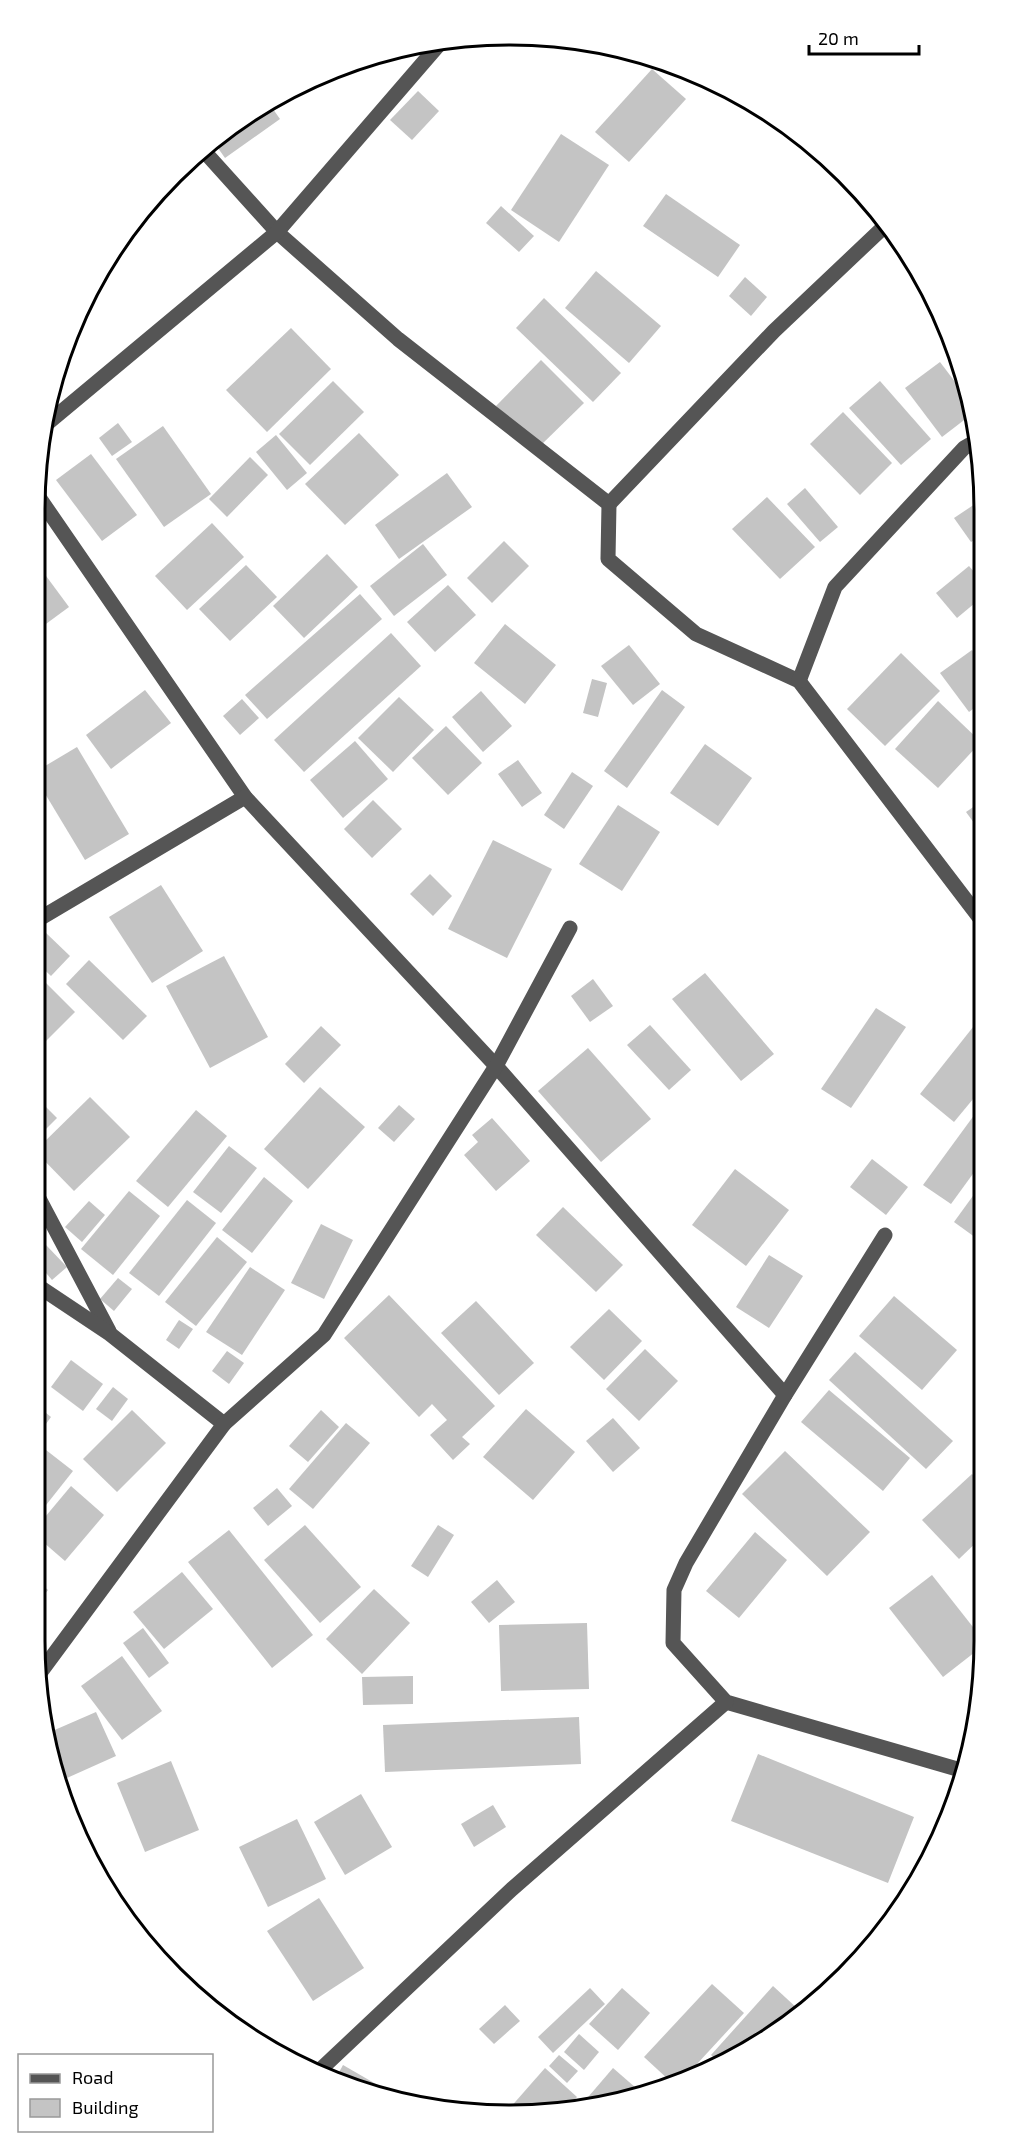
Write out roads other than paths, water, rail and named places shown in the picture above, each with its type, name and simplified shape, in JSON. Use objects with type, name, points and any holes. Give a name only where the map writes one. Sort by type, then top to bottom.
[{"type":"street","points":[[54,418],[277,232],[433,52]]},
{"type":"street","points":[[208,156],[277,232],[398,339],[609,504]]},
{"type":"street","points":[[880,230],[774,331],[609,504],[608,560],[696,634],[799,681],[974,911]]},
{"type":"street","points":[[799,681],[835,587],[969,445]]},
{"type":"street","points":[[45,506],[245,797],[496,1066],[785,1395]]},
{"type":"street","points":[[45,915],[245,797]]},
{"type":"street","points":[[46,1665],[224,1424],[324,1335],[496,1066],[570,928]]},
{"type":"street","points":[[45,1212],[110,1334]]},
{"type":"street","points":[[885,1235],[785,1395],[686,1563],[674,1590],[673,1643],[726,1702],[955,1769]]},
{"type":"street","points":[[45,1291],[110,1334],[224,1424]]},
{"type":"street","points":[[324,2066],[512,1889],[726,1702]]}]
